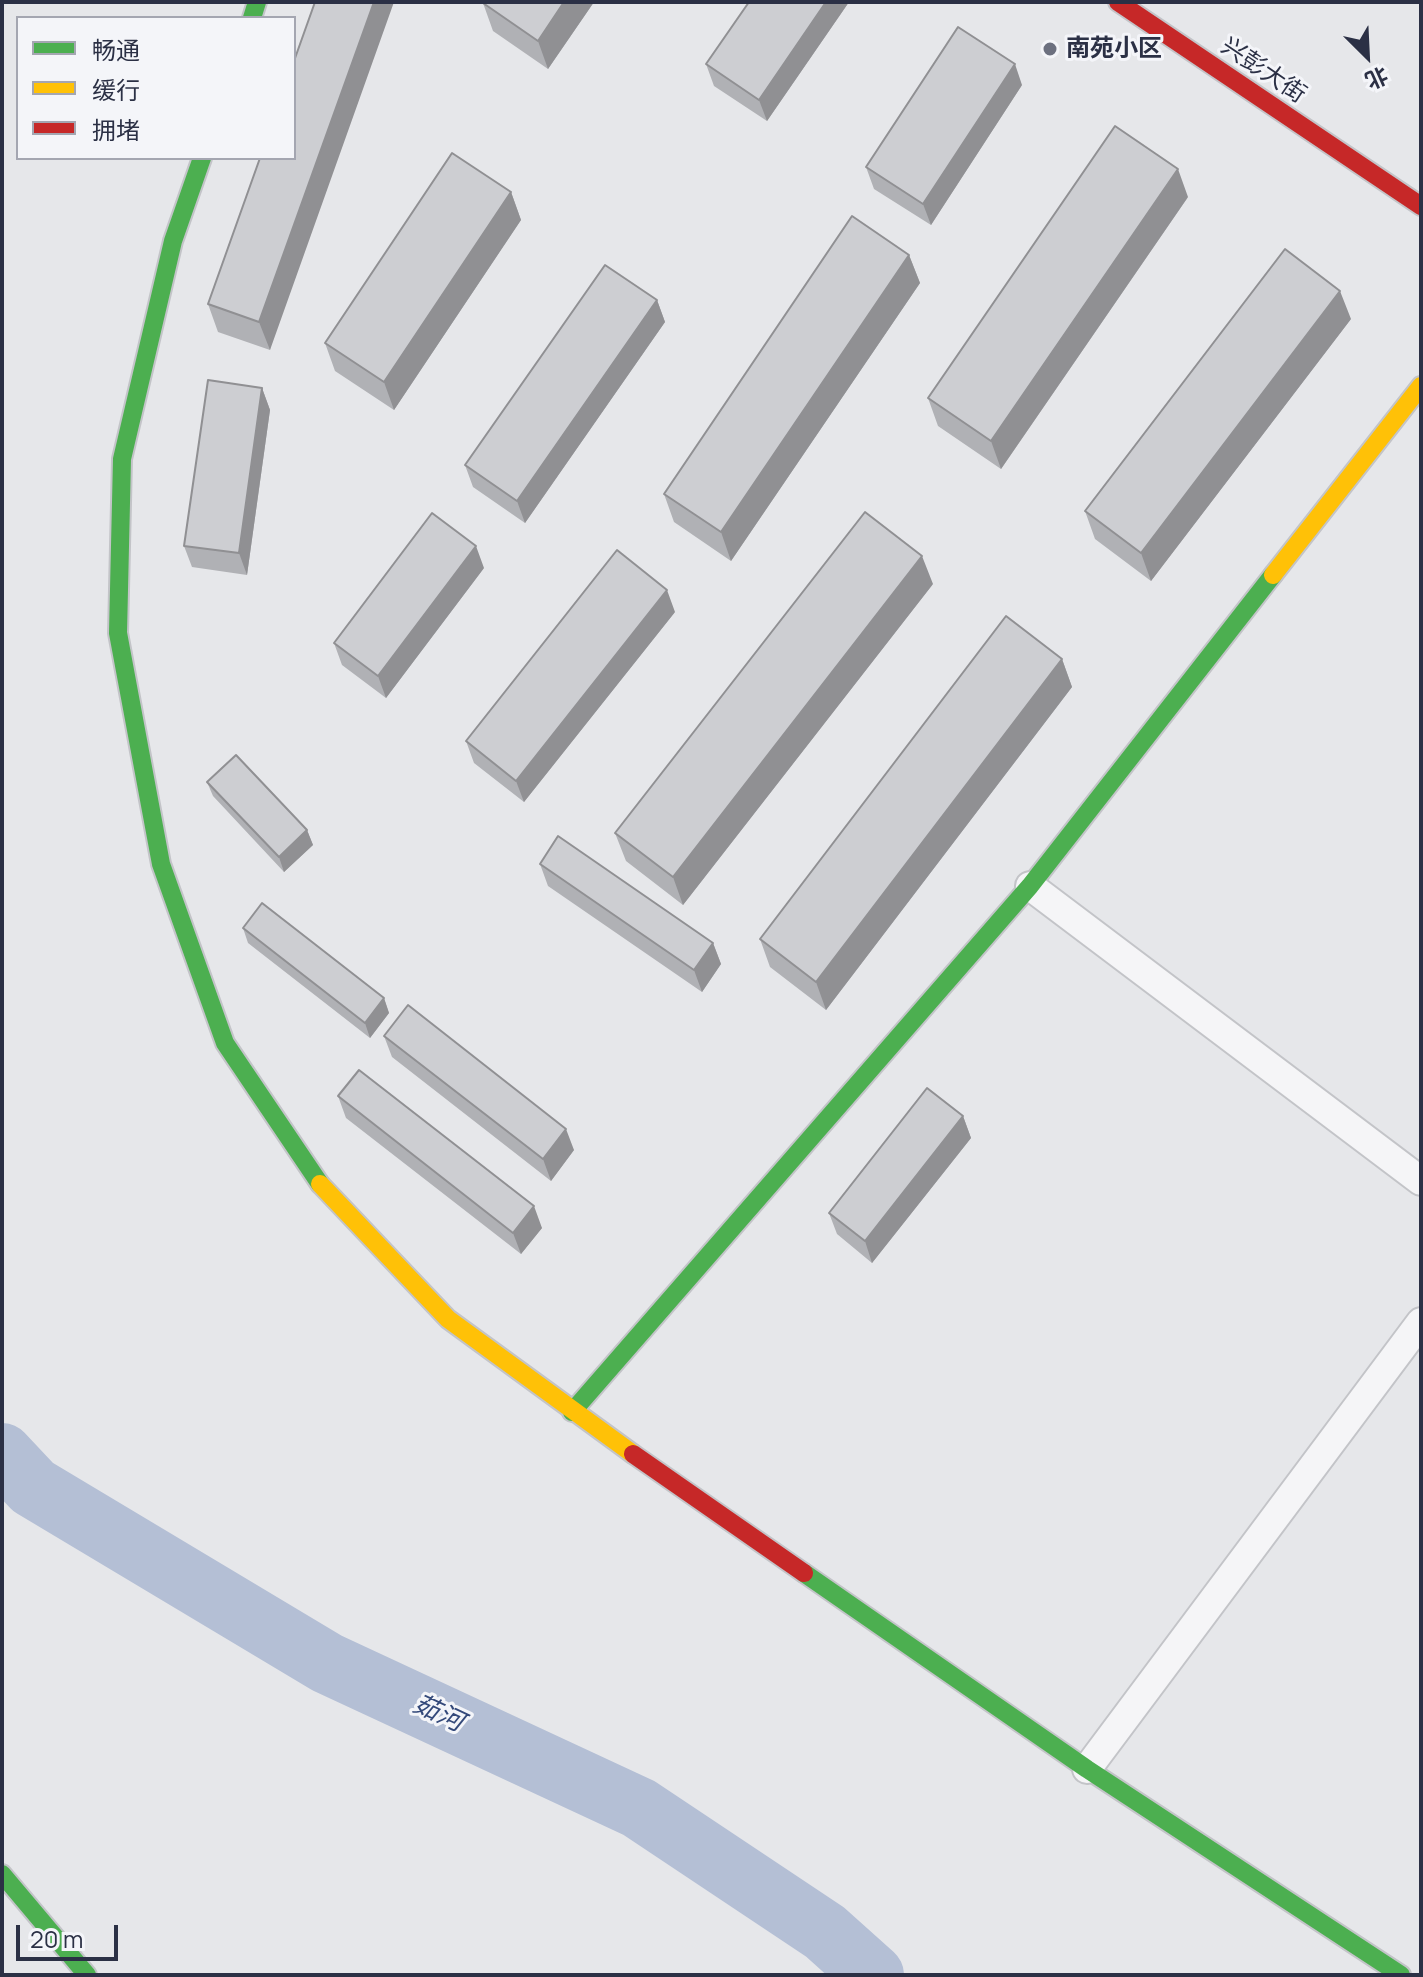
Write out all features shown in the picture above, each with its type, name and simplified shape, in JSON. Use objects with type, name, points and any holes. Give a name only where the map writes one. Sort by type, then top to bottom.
[{"type":"main road","name":"兴彭大街","points":[[1118,2],[1421,206]]},
{"type":"main road","points":[[201,160],[173,241],[122,459],[118,633],[161,864],[225,1043],[320,1183],[448,1319],[572,1412],[1087,1769],[1401,1975]]},
{"type":"main road","points":[[572,1412],[1030,886],[1421,386]]},
{"type":"main road","points":[[2,1874],[87,1975]]},
{"type":"street","points":[[1030,886],[1421,1181]]},
{"type":"street","points":[[1087,1769],[1421,1322]]},
{"type":"building","points":[[315,2],[374,2],[259,322],[208,304],[259,160],[296,160],[296,55]]},
{"type":"building","points":[[484,2],[564,2],[538,41]]},
{"type":"building","points":[[749,2],[826,2],[759,100],[706,64]]},
{"type":"building","points":[[958,27],[1015,64],[923,204],[866,167]]},
{"type":"building","points":[[1115,126],[1178,169],[991,441],[928,398]]},
{"type":"building","points":[[452,153],[511,192],[384,382],[325,343]]},
{"type":"building","points":[[852,216],[909,255],[721,532],[664,494]]},
{"type":"building","points":[[1285,249],[1340,291],[1141,553],[1085,511]]},
{"type":"building","points":[[605,265],[657,300],[517,501],[465,465]]},
{"type":"building","points":[[208,380],[262,388],[239,553],[184,546]]},
{"type":"building","points":[[865,512],[922,556],[673,877],[615,833]]},
{"type":"building","points":[[432,513],[476,546],[378,676],[334,643]]},
{"type":"building","points":[[617,550],[667,590],[516,781],[466,741]]},
{"type":"building","points":[[1006,616],[1062,659],[816,982],[760,939]]},
{"type":"building","points":[[236,755],[307,830],[279,857],[207,782]]},
{"type":"building","points":[[558,836],[713,943],[694,970],[540,864]]},
{"type":"building","points":[[262,903],[384,998],[365,1023],[243,928]]},
{"type":"building","points":[[408,1005],[566,1129],[543,1159],[384,1036]]},
{"type":"building","points":[[359,1070],[534,1206],[513,1233],[338,1096]]},
{"type":"building","points":[[927,1088],[963,1116],[865,1241],[829,1213]]},
{"type":"waterway","name":"茹河","points":[[2,1454],[33,1487],[327,1663],[639,1808],[825,1932],[873,1975]]},
{"type":"traffic: fast","points":[[253,16],[257,2]]},
{"type":"traffic: fast","points":[[201,160],[173,241],[122,459],[118,633],[161,864],[225,1043],[320,1184]]},
{"type":"traffic: fast","points":[[572,1412],[1030,886],[1273,575]]},
{"type":"traffic: fast","points":[[804,1573],[1087,1769],[1401,1975]]},
{"type":"traffic: fast","points":[[2,1874],[87,1975]]},
{"type":"traffic: slow","points":[[1273,575],[1421,386]]},
{"type":"traffic: slow","points":[[320,1184],[448,1319],[633,1454]]},
{"type":"traffic: jam","points":[[1118,2],[1421,206]]},
{"type":"traffic: jam","points":[[633,1454],[804,1573]]},
{"type":"place","name":"南苑小区","points":[[1050,49]]}]
